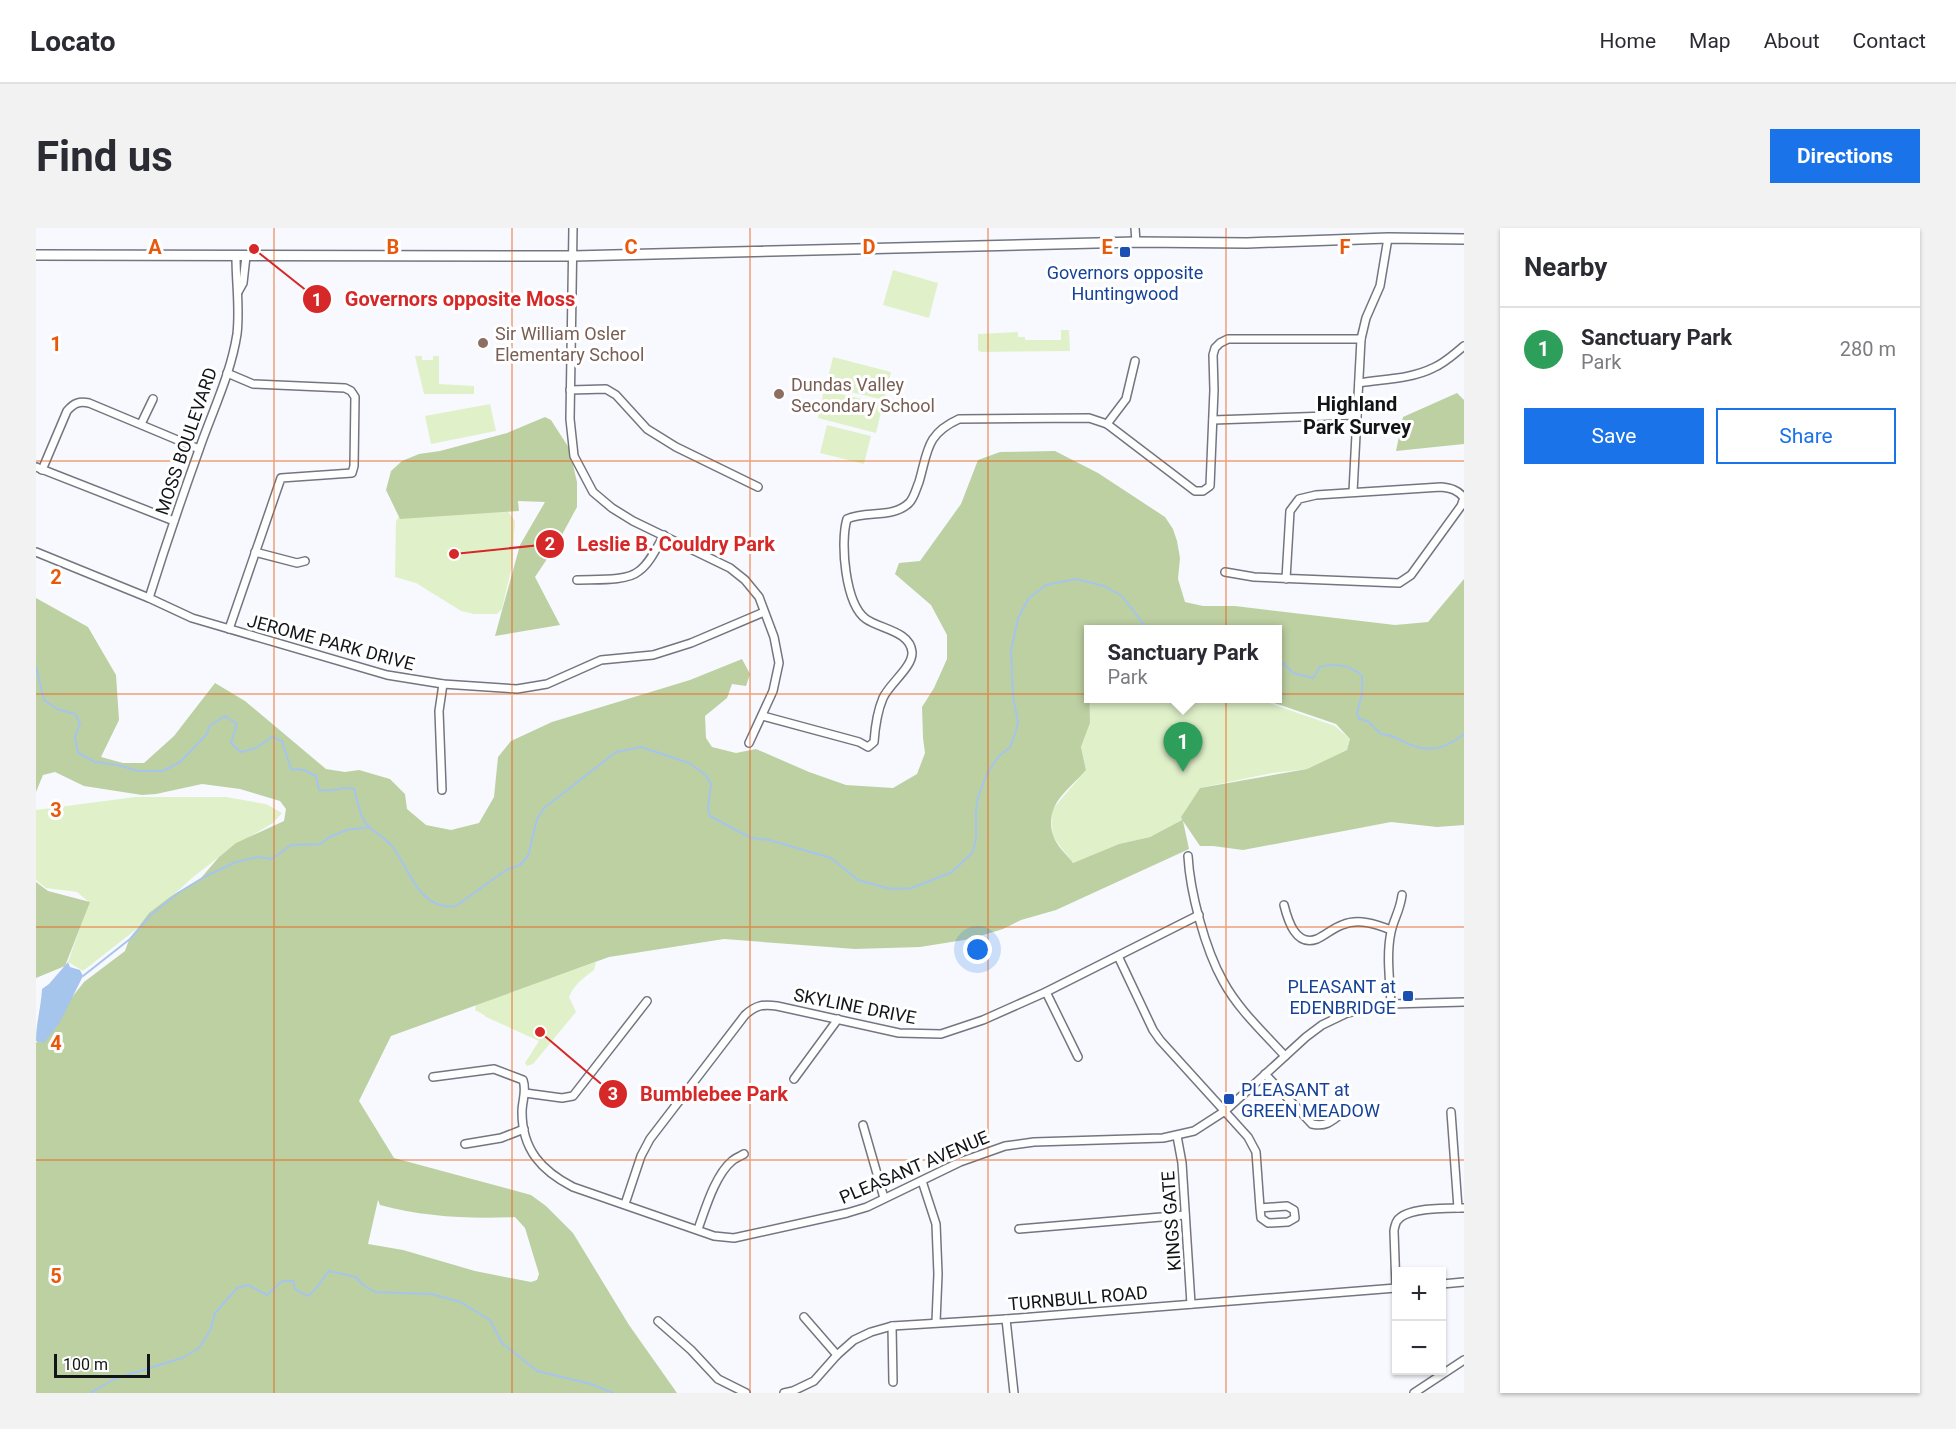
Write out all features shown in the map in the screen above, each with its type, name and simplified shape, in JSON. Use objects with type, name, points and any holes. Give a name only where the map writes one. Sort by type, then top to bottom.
[{"type":"main road","points":[[36,255],[573,256],[1136,242],[1247,243],[1388,238],[1464,239]]},
{"type":"street","points":[[573,228],[570,390],[574,456],[593,492],[626,516],[730,568],[746,580],[759,597],[774,637],[779,663],[773,691],[749,743]]},
{"type":"street","points":[[1135,228],[1136,242]]},
{"type":"street","points":[[1353,492],[1361,339],[1366,318],[1380,286],[1388,238]]},
{"type":"street","name":"MOSS BOULEVARD","points":[[149,598],[227,373],[237,334],[238,292],[243,283],[241,257]]},
{"type":"street","points":[[763,716],[859,742],[868,747],[874,742],[883,698],[910,662],[912,654],[909,642],[898,634],[867,620],[855,606],[848,578],[844,530],[847,519],[855,516],[896,512],[910,502],[937,431],[959,419],[1089,418],[1107,424],[1195,491],[1203,491],[1210,486],[1213,355],[1220,343],[1228,339],[1361,339]]},
{"type":"street","points":[[1359,383],[1405,376],[1431,369],[1448,360],[1464,346]]},
{"type":"street","points":[[1107,424],[1126,399],[1134,361]]},
{"type":"street","points":[[227,373],[253,384],[345,388],[355,397],[352,473],[281,478],[229,629]]},
{"type":"street","points":[[570,390],[606,389],[616,395],[646,429],[676,447],[758,487]]},
{"type":"street","points":[[141,424],[153,399]]},
{"type":"street","points":[[174,521],[39,468],[67,411],[73,404],[81,402],[89,403],[199,449]]},
{"type":"street","points":[[1213,420],[1357,415]]},
{"type":"street","points":[[1225,572],[1254,578],[1399,583],[1411,575],[1461,506],[1464,498],[1459,492],[1441,486],[1316,495],[1299,499],[1290,511],[1286,579]]},
{"type":"street","points":[[577,580],[628,577],[647,563],[664,535]]},
{"type":"street","name":"JEROME PARK DRIVE","points":[[36,552],[192,618],[387,675],[443,684],[517,688],[547,684],[601,660],[653,655],[691,643],[764,612]]},
{"type":"street","points":[[255,552],[297,563],[305,561]]},
{"type":"street","points":[[442,790],[439,711],[443,684]]},
{"type":"street","points":[[1188,856],[1199,915],[1212,958],[1223,981],[1243,1010],[1285,1056]]},
{"type":"street","points":[[1391,1004],[1389,951],[1391,930],[1401,909],[1402,895]]},
{"type":"street","points":[[1284,905],[1288,921],[1299,938],[1306,940],[1315,940],[1342,924],[1363,921],[1391,930]]},
{"type":"street","name":"SKYLINE DRIVE","points":[[625,1204],[641,1156],[650,1139],[753,1007],[763,1004],[898,1033],[941,1034],[983,1020],[1046,992],[1199,915]]},
{"type":"street","points":[[1118,956],[1160,1040],[1248,1137],[1256,1152],[1260,1208],[1261,1218],[1268,1223],[1288,1222],[1295,1218],[1294,1210],[1287,1206],[1260,1208]]},
{"type":"street","points":[[1046,992],[1078,1057]]},
{"type":"street","points":[[433,1077],[494,1069],[523,1080],[525,1090],[562,1098],[573,1096],[647,1001]]},
{"type":"street","name":"PLEASANT AVENUE","points":[[525,1090],[522,1110],[524,1130],[535,1158],[555,1177],[573,1187],[714,1236],[734,1238],[822,1220],[867,1207],[960,1162],[1005,1146],[1034,1142],[1177,1137],[1194,1131],[1225,1111],[1322,1025],[1347,1013],[1391,1004],[1464,1002]]},
{"type":"street","points":[[794,1079],[838,1019]]},
{"type":"street","points":[[1265,1074],[1312,1124],[1321,1126],[1331,1122],[1342,1113]]},
{"type":"street","points":[[1395,1267],[1394,1231],[1396,1222],[1402,1216],[1413,1211],[1461,1208],[1450,1112]]},
{"type":"street","points":[[863,1125],[885,1198]]},
{"type":"street","points":[[465,1144],[501,1138],[524,1130]]},
{"type":"street","name":"KINGS GATE","points":[[1177,1137],[1182,1163],[1191,1304]]},
{"type":"street","points":[[698,1229],[721,1176],[731,1161],[744,1154]]},
{"type":"street","points":[[922,1181],[936,1224],[938,1244],[936,1322]]},
{"type":"street","points":[[1019,1228],[1185,1215]]},
{"type":"street","points":[[1446,1284],[1464,1282]]},
{"type":"street","name":"TURNBULL ROAD","points":[[784,1393],[814,1381],[854,1340],[892,1326],[1392,1288]]},
{"type":"street","points":[[804,1317],[837,1355]]},
{"type":"street","points":[[1006,1319],[1014,1393]]},
{"type":"street","points":[[658,1321],[718,1378],[746,1393]]},
{"type":"street","points":[[892,1326],[893,1382]]},
{"type":"street","points":[[1414,1393],[1464,1360]]},
{"type":"green space","points":[[893,270],[938,283],[929,318],[883,305]]},
{"type":"green space","points":[[1061,330],[1069,330],[1070,351],[981,352],[978,350],[978,334],[1018,332],[1018,337],[1025,337],[1025,340],[1061,340]]},
{"type":"green space","points":[[415,356],[422,356],[422,360],[433,360],[433,356],[439,356],[439,384],[474,386],[474,394],[424,394]]},
{"type":"green space","points":[[833,357],[891,372],[884,400],[826,386]]},
{"type":"green space","points":[[824,390],[883,404],[876,433],[818,418]]},
{"type":"green space","points":[[1457,393],[1464,400],[1464,444],[1396,451],[1403,417]]},
{"type":"green space","points":[[490,404],[496,431],[431,444],[425,416]]},
{"type":"green space","points":[[545,417],[551,420],[569,448],[577,482],[577,507],[557,544],[535,577],[560,625],[495,636],[520,545],[545,502],[518,501],[519,511],[400,519],[386,490],[391,471],[402,461],[419,454],[440,451],[507,433]]},
{"type":"green space","points":[[827,425],[871,436],[864,464],[820,453]]},
{"type":"green space","points":[[1055,451],[1098,473],[1165,517],[1177,541],[1180,558],[1178,579],[1185,602],[1203,606],[1235,606],[1395,625],[1428,622],[1464,579],[1464,825],[1437,827],[1391,822],[1243,850],[1200,846],[1183,821],[1189,849],[1056,910],[970,939],[920,947],[855,949],[724,939],[609,957],[391,1036],[359,1101],[394,1158],[531,1195],[546,1206],[573,1233],[629,1325],[677,1393],[36,1393],[36,1043],[84,982],[125,951],[129,940],[149,913],[201,878],[219,857],[236,843],[284,821],[286,809],[280,801],[240,789],[202,784],[142,795],[84,786],[55,772],[43,775],[36,792],[36,598],[88,627],[116,675],[119,720],[101,757],[123,763],[144,763],[174,736],[215,683],[245,701],[326,769],[345,772],[359,770],[390,779],[405,794],[407,809],[426,825],[451,830],[479,823],[494,797],[498,757],[511,741],[552,722],[690,680],[742,659],[750,674],[746,686],[732,684],[727,698],[705,716],[706,738],[712,747],[736,753],[756,749],[846,785],[893,788],[917,774],[925,753],[922,707],[934,688],[947,659],[947,635],[931,605],[895,574],[899,563],[920,561],[961,504],[978,460],[1000,452]],"holes":[[[1084,625],[1282,625],[1282,703],[1275,703],[1336,724],[1350,739],[1347,750],[1307,769],[1200,788],[1181,817],[1182,820],[1150,837],[1119,844],[1073,863],[1053,835],[1051,824],[1055,806],[1086,770],[1081,747],[1090,723],[1090,703],[1084,703]],[[378,1200],[380,1205],[430,1215],[515,1217],[525,1228],[539,1274],[537,1280],[531,1282],[475,1271],[403,1250],[368,1244]]]},
{"type":"green space","points":[[499,499],[515,521],[512,566],[502,609],[497,614],[474,614],[461,611],[416,583],[395,577],[396,521],[405,508]]},
{"type":"green space","points":[[1089,703],[1269,703],[1335,726],[1350,739],[1347,750],[1307,769],[1272,773],[1200,788],[1181,817],[1182,820],[1150,837],[1119,844],[1073,863],[1053,837],[1051,811],[1086,770],[1081,747],[1090,723]]},
{"type":"green space","points":[[135,797],[226,797],[266,804],[282,813],[273,823],[229,849],[192,878],[138,928],[83,971],[68,962],[89,902],[77,892],[46,888],[36,880],[36,810]]},
{"type":"green space","points":[[36,882],[48,891],[90,902],[65,966],[36,978]]},
{"type":"green space","points":[[596,962],[594,970],[579,982],[569,997],[576,1012],[533,1064],[527,1066],[525,1063],[539,1041],[475,1010],[476,1004]]},
{"type":"water","points":[[68,962],[70,967],[80,970],[83,976],[60,1022],[44,1043],[36,1041],[42,989]]},
{"type":"waterway","points":[[36,667],[44,700],[57,709],[75,714],[80,723],[75,737],[78,753],[95,762],[138,771],[163,771],[180,762],[207,734],[209,726],[225,716],[237,724],[231,743],[241,752],[256,748],[272,737],[282,741],[291,769],[304,770],[316,776],[319,790],[354,789],[364,821],[392,846],[424,896],[443,906],[456,906],[506,870],[520,865],[528,856],[537,819],[544,808],[616,752],[641,747],[689,763],[706,775],[711,784],[708,808],[710,816],[751,838],[769,840],[831,858],[858,880],[891,889],[912,888],[952,872],[972,853],[976,840],[978,797],[987,774],[998,757],[1010,747],[1015,734],[1018,722],[1013,697],[1011,651],[1018,618],[1029,598],[1046,585],[1076,579],[1104,586],[1122,596],[1144,625]]},
{"type":"waterway","points":[[1282,663],[1293,673],[1313,678],[1320,667],[1325,666],[1337,665],[1358,672],[1362,676],[1362,694],[1357,713],[1359,719],[1368,721],[1381,734],[1426,748],[1446,745],[1464,734]]},
{"type":"waterway","points":[[83,976],[130,939],[151,915],[178,893],[206,876],[236,862],[258,857],[272,859],[291,845],[321,844],[328,838],[346,830],[370,827]]},
{"type":"waterway","points":[[90,1393],[114,1379],[182,1358],[199,1348],[210,1331],[215,1313],[237,1288],[248,1285],[267,1295],[282,1281],[293,1281],[295,1289],[307,1296],[317,1288],[329,1271],[356,1277],[363,1285],[375,1292],[432,1294],[460,1302],[490,1320],[502,1343],[537,1371],[591,1384],[613,1393]]},
{"type":"place","name":"Governors opposite Moss","points":[[254,249]]},
{"type":"place","name":"Governors opposite Huntingwood","points":[[1125,252]]},
{"type":"place","name":"Sir William Osler Elementary School","points":[[483,343]]},
{"type":"place","name":"Dundas Valley Secondary School","points":[[779,394]]},
{"type":"place","name":"Leslie B. Couldry Park","points":[[454,554]]},
{"type":"place","name":"Sanctuary Park","points":[[1183,772]]},
{"type":"place","name":"PLEASANT at EDENBRIDGE","points":[[1408,996]]},
{"type":"place","name":"Bumblebee Park","points":[[540,1032]]},
{"type":"place","name":"PLEASANT at GREEN MEADOW","points":[[1229,1099]]},
{"type":"district","name":"Highland Park Survey","points":[[1357,416]]}]
